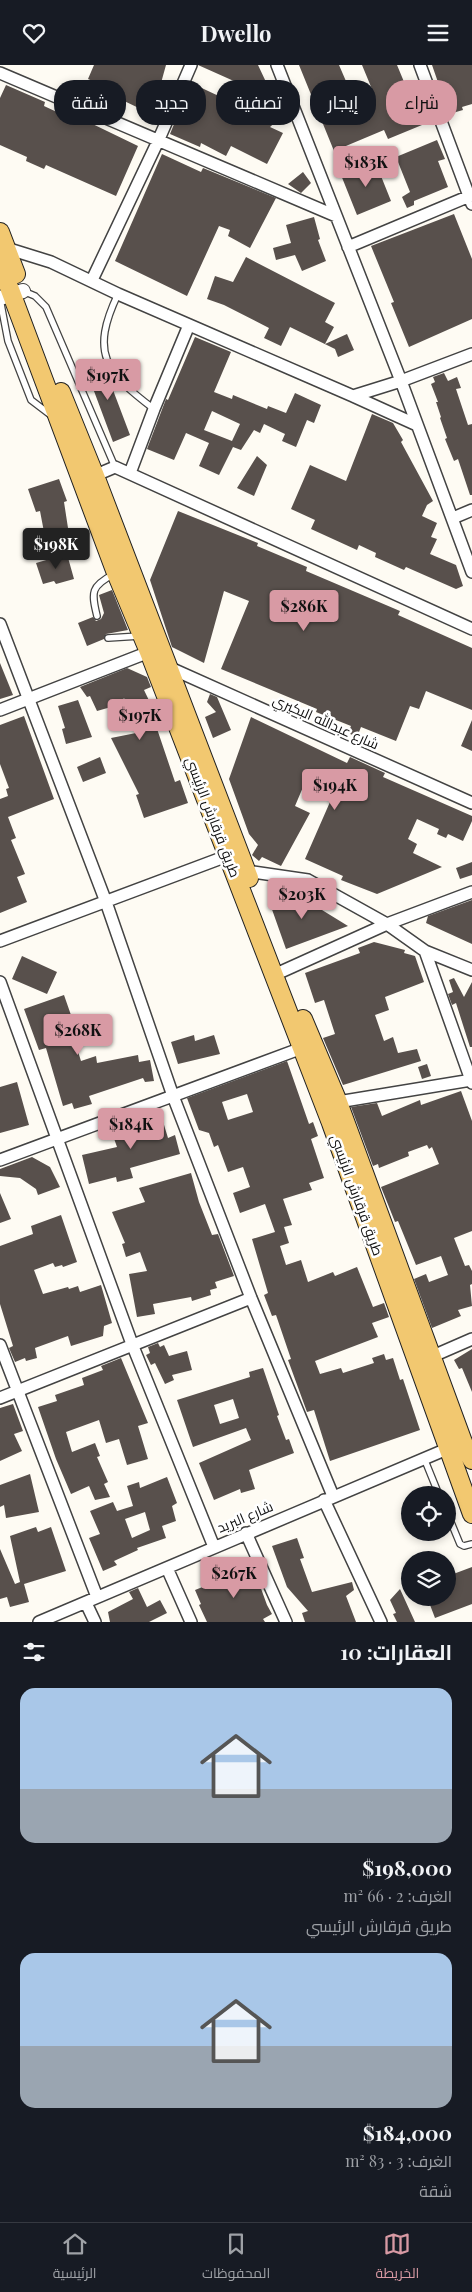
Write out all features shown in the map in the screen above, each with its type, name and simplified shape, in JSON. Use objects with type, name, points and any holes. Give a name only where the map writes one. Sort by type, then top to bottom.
[{"type":"main road","name":"طريق قرقارش الرئيسي","points":[[2,248],[9,295],[59,421],[88,478],[168,667],[246,871],[302,1048],[369,1225],[447,1449],[472,1514]]},
{"type":"main road","name":"طريق قرقارش الرئيسي","points":[[9,295],[66,406],[116,573],[146,644],[227,855],[338,1101],[463,1442],[472,1460]]},
{"type":"street","points":[[92,280],[159,139],[191,65]]},
{"type":"street","points":[[277,65],[401,381],[472,572]]},
{"type":"street","points":[[348,247],[471,198],[420,65]]},
{"type":"street","points":[[0,73],[159,139],[336,216]]},
{"type":"street","points":[[2,248],[51,262],[118,294],[417,425]]},
{"type":"street","points":[[130,473],[189,325]]},
{"type":"street","points":[[353,396],[401,381],[472,354]]},
{"type":"street","points":[[88,478],[115,467],[472,629]]},
{"type":"street","points":[[453,518],[472,510]]},
{"type":"street","points":[[0,624],[106,902],[173,1096],[329,1498],[381,1622]]},
{"type":"street","points":[[0,710],[146,644]]},
{"type":"street","name":"شارع عبدالله البكيري","points":[[168,667],[472,803]]},
{"type":"street","points":[[0,941],[227,855]]},
{"type":"street","points":[[246,871],[308,880],[387,924],[425,951],[472,970]]},
{"type":"street","points":[[279,973],[387,924],[472,892]]},
{"type":"street","points":[[338,1101],[472,1081],[425,951]]},
{"type":"street","points":[[0,982],[132,1344],[214,1547]]},
{"type":"street","points":[[0,1160],[302,1048]]},
{"type":"street","points":[[0,1398],[251,1298]]},
{"type":"street","points":[[433,1356],[472,1339]]},
{"type":"street","points":[[0,1345],[97,1597]]},
{"type":"street","name":"شارع البريد","points":[[39,1622],[463,1442]]},
{"type":"street","points":[[246,1533],[286,1622]]},
{"type":"street","points":[[167,1567],[191,1622]]},
{"type":"street","points":[[86,1603],[95,1622]]},
{"type":"lane","points":[[118,294],[108,315],[105,330],[104,344],[107,360],[114,374],[125,387],[154,409]]},
{"type":"lane","points":[[9,295],[35,296],[46,307],[115,467]]},
{"type":"lane","points":[[97,616],[93,598],[94,591],[98,582],[116,573]]},
{"type":"lane","points":[[108,638],[146,644]]},
{"type":"lane","points":[[424,1458],[435,1486]]},
{"type":"lane","points":[[456,1534],[460,1544],[464,1546],[472,1544]]},
{"type":"building","points":[[94,65],[166,65],[162,80],[136,80],[136,107],[126,102],[126,80],[88,79]]},
{"type":"building","points":[[198,65],[258,65],[265,80],[232,80]]},
{"type":"building","points":[[299,65],[339,65],[345,80],[310,80],[310,92]]},
{"type":"building","points":[[362,65],[397,65],[403,80],[386,80],[386,125],[422,125],[388,139],[384,130],[334,151],[323,125],[376,125],[376,80],[368,80]]},
{"type":"building","points":[[432,65],[472,65],[472,104],[462,107],[463,110],[457,112],[457,80],[437,80]]},
{"type":"building","points":[[6,85],[45,102],[44,106],[54,111],[54,125],[95,125],[138,146],[116,196],[46,165],[44,169],[26,161],[27,157],[0,145],[0,98]]},
{"type":"building","points":[[206,90],[216,95],[216,125],[272,125],[270,127],[283,133],[267,164],[231,146],[226,156],[201,143],[200,147],[170,134],[174,125],[206,125]]},
{"type":"building","points":[[437,140],[445,159],[438,161],[448,187],[414,201],[414,205],[407,208],[402,197],[410,192],[396,157]]},
{"type":"building","points":[[162,154],[201,172],[203,168],[276,198],[250,248],[228,236],[230,230],[219,226],[187,296],[115,261]]},
{"type":"building","points":[[375,161],[391,201],[357,215],[341,175]]},
{"type":"building","points":[[303,172],[311,183],[301,193],[288,184]]},
{"type":"building","points":[[454,214],[472,259],[472,319],[409,347],[391,303],[394,302],[371,246]]},
{"type":"building","points":[[314,217],[320,239],[318,240],[326,261],[302,271],[295,255],[276,260],[273,248],[291,243],[286,225]]},
{"type":"building","points":[[246,257],[335,303],[325,322],[334,327],[325,344],[347,334],[354,350],[338,357],[335,349],[290,327],[281,346],[264,338],[269,328],[224,305],[207,299],[215,276],[233,282]]},
{"type":"building","points":[[195,337],[231,352],[214,392],[232,399],[233,395],[267,409],[268,406],[286,413],[295,393],[321,405],[314,423],[307,420],[296,447],[282,441],[285,434],[264,424],[260,433],[254,430],[241,450],[233,447],[219,475],[199,466],[209,443],[186,433],[174,460],[147,449],[166,399],[168,400]],"holes":[[[212,411],[240,424],[232,441],[204,430]]]},
{"type":"building","points":[[102,361],[130,435],[113,442],[85,367]]},
{"type":"building","points":[[444,373],[448,381],[457,377],[461,388],[456,389],[468,425],[472,424],[472,495],[470,495],[458,459],[454,461],[445,439],[447,438],[436,402],[438,402],[431,384],[435,382],[433,377]]},
{"type":"building","points":[[372,414],[393,423],[403,440],[401,442],[433,501],[427,505],[422,516],[437,523],[431,537],[437,539],[430,554],[456,565],[463,586],[456,589],[406,567],[404,570],[375,557],[376,553],[359,545],[357,550],[311,529],[315,520],[291,509],[310,465],[346,481]]},
{"type":"building","points":[[257,456],[267,465],[254,496],[237,488]]},
{"type":"building","points":[[59,479],[67,501],[64,502],[68,528],[44,532],[40,511],[36,512],[28,489]]},
{"type":"building","points":[[178,511],[258,543],[257,546],[307,567],[306,571],[400,611],[398,615],[472,648],[472,710],[426,691],[419,709],[410,706],[396,741],[361,727],[357,737],[348,733],[351,726],[316,712],[317,709],[221,669],[249,601],[224,591],[204,663],[172,647],[150,580]]},
{"type":"building","points":[[67,554],[74,579],[56,584],[54,581],[43,584],[36,563]]},
{"type":"building","points":[[112,590],[128,630],[106,634],[104,639],[87,646],[78,623],[93,617],[96,621],[101,619],[104,613],[99,595]]},
{"type":"building","points":[[0,663],[13,695],[0,699]]},
{"type":"building","points":[[127,668],[147,677],[151,687],[144,690],[155,713],[152,714],[175,782],[180,780],[188,803],[144,818],[136,795],[139,794],[111,738],[141,732],[124,698],[114,715],[111,707],[97,711],[90,696],[87,697],[80,687]]},
{"type":"building","points":[[210,694],[217,697],[231,730],[213,738],[205,717],[216,712],[207,702]]},
{"type":"building","points":[[78,700],[92,737],[66,744],[62,729],[65,728],[58,706]]},
{"type":"building","points":[[24,716],[54,799],[8,817],[16,838],[11,840],[25,874],[17,877],[27,902],[0,913],[0,799],[8,796],[6,789],[9,788],[0,764],[0,725]]},
{"type":"building","points":[[251,717],[347,763],[350,757],[385,773],[383,777],[472,816],[472,821],[463,841],[448,834],[446,838],[437,834],[439,829],[417,819],[408,839],[417,844],[413,853],[442,867],[377,894],[341,880],[343,876],[305,859],[337,786],[309,773],[295,806],[310,813],[281,866],[262,857],[259,861],[252,855],[258,845],[249,834],[229,779]]},
{"type":"building","points":[[472,720],[472,751],[461,746]]},
{"type":"building","points":[[100,757],[106,773],[83,782],[77,767]]},
{"type":"building","points":[[472,862],[472,875],[460,879],[456,868]]},
{"type":"building","points":[[296,894],[348,926],[286,949],[269,901]]},
{"type":"building","points":[[472,900],[472,944],[426,923],[428,916]]},
{"type":"building","points":[[374,942],[405,950],[404,953],[415,956],[424,982],[385,997],[389,1010],[375,1015],[384,1041],[393,1037],[398,1053],[417,1049],[421,1061],[343,1085],[323,1038],[335,1034],[324,1000],[315,1003],[305,973],[360,953],[358,948]]},
{"type":"building","points":[[22,956],[57,972],[47,994],[12,979]]},
{"type":"building","points":[[454,978],[464,997],[472,982],[472,1047],[470,1047],[456,1003],[452,1005],[448,994],[453,992],[449,980]]},
{"type":"building","points":[[64,995],[72,1018],[76,1017],[82,1037],[74,1039],[81,1061],[96,1056],[97,1063],[138,1055],[139,1062],[150,1060],[154,1081],[145,1082],[143,1078],[89,1096],[92,1104],[74,1109],[72,1103],[63,1106],[46,1048],[39,1050],[24,1009]]},
{"type":"building","points":[[194,1035],[195,1041],[214,1035],[220,1054],[178,1064],[171,1042]]},
{"type":"building","points":[[287,1061],[309,1124],[313,1122],[318,1136],[311,1139],[324,1178],[309,1183],[312,1190],[283,1199],[292,1225],[284,1227],[289,1243],[280,1246],[286,1265],[301,1260],[308,1282],[333,1272],[335,1276],[357,1267],[373,1307],[384,1303],[389,1317],[372,1323],[378,1337],[315,1361],[320,1374],[341,1368],[343,1373],[374,1363],[372,1358],[384,1354],[386,1360],[393,1358],[400,1380],[403,1379],[420,1430],[330,1461],[314,1410],[307,1412],[288,1360],[291,1359],[276,1315],[272,1316],[264,1295],[268,1293],[252,1239],[275,1232],[265,1204],[240,1213],[233,1193],[250,1187],[243,1167],[228,1172],[218,1145],[214,1147],[209,1133],[199,1130],[187,1098]],"holes":[[[247,1094],[253,1112],[228,1120],[222,1102]]]},
{"type":"building","points":[[427,1064],[431,1076],[422,1079],[418,1067]]},
{"type":"building","points":[[17,1082],[29,1125],[0,1133],[0,1087]]},
{"type":"building","points":[[461,1091],[472,1121],[472,1231],[454,1238],[465,1266],[469,1265],[472,1271],[472,1284],[470,1285],[472,1306],[458,1310],[461,1316],[432,1328],[414,1279],[426,1274],[429,1282],[448,1275],[441,1256],[416,1265],[398,1221],[395,1222],[381,1187],[439,1164],[432,1147],[429,1149],[427,1145],[408,1152],[409,1156],[379,1168],[378,1164],[373,1166],[351,1107],[377,1103],[382,1116],[420,1100],[421,1105]]},
{"type":"building","points":[[161,1115],[168,1138],[175,1135],[180,1154],[130,1168],[133,1178],[117,1182],[116,1177],[89,1184],[82,1155],[117,1147],[110,1127],[121,1123],[122,1126]]},
{"type":"building","points":[[32,1157],[50,1167],[60,1187],[38,1195],[36,1189],[20,1178],[0,1176],[0,1169]]},
{"type":"building","points":[[191,1173],[199,1202],[212,1235],[218,1234],[234,1276],[215,1282],[217,1288],[210,1290],[211,1295],[192,1301],[191,1297],[153,1304],[155,1314],[137,1317],[129,1274],[147,1271],[140,1252],[126,1257],[122,1244],[125,1243],[112,1212],[145,1202],[139,1188]]},
{"type":"building","points":[[0,1193],[11,1219],[0,1223]]},
{"type":"building","points":[[61,1215],[77,1262],[63,1267],[62,1265],[55,1267],[53,1263],[34,1270],[43,1294],[78,1286],[80,1292],[101,1285],[112,1323],[104,1326],[103,1336],[71,1346],[68,1336],[35,1348],[37,1358],[26,1361],[25,1358],[15,1362],[9,1348],[13,1346],[0,1304],[0,1246],[33,1234],[31,1226]]},
{"type":"building","points":[[158,1343],[160,1347],[164,1345],[169,1356],[187,1351],[192,1370],[172,1375],[174,1380],[165,1384],[155,1363],[151,1365],[146,1355],[150,1353],[148,1347]]},
{"type":"building","points":[[472,1349],[472,1392],[462,1368],[459,1369],[454,1360]]},
{"type":"building","points":[[121,1358],[148,1423],[138,1426],[148,1459],[127,1465],[119,1439],[106,1443],[99,1420],[66,1432],[72,1452],[95,1443],[100,1456],[97,1457],[108,1482],[104,1484],[110,1497],[95,1500],[89,1486],[71,1494],[56,1459],[38,1407],[57,1401],[55,1395],[84,1385],[82,1378],[103,1370],[101,1366]]},
{"type":"building","points":[[263,1368],[279,1415],[277,1416],[286,1440],[289,1439],[294,1453],[249,1470],[255,1489],[241,1493],[240,1489],[214,1500],[199,1463],[251,1440],[246,1428],[193,1447],[177,1400],[250,1377],[249,1372]],"holes":[[[233,1399],[239,1418],[220,1424],[214,1405]]]},
{"type":"building","points":[[13,1404],[23,1431],[14,1434],[22,1451],[0,1461],[0,1408]]},
{"type":"building","points":[[30,1474],[39,1512],[6,1518],[4,1505],[0,1507],[0,1485]]},
{"type":"building","points":[[167,1477],[177,1503],[172,1506],[176,1521],[162,1526],[166,1538],[137,1548],[138,1550],[114,1561],[117,1565],[103,1571],[89,1538],[100,1534],[90,1511],[113,1502],[117,1511],[133,1506],[127,1486],[139,1482],[140,1488]],"holes":[[[145,1512],[150,1530],[132,1538],[125,1519]]]},
{"type":"building","points":[[36,1527],[38,1532],[51,1527],[66,1571],[24,1584],[29,1602],[10,1607],[7,1597],[0,1599],[0,1549],[15,1584],[20,1582],[10,1536]]},
{"type":"building","points":[[297,1538],[304,1558],[300,1559],[312,1592],[352,1582],[354,1590],[346,1596],[356,1622],[305,1622],[302,1613],[308,1611],[287,1587],[272,1546]]},
{"type":"building","points":[[472,1567],[472,1604],[435,1618],[430,1606],[456,1606],[456,1573]]},
{"type":"building","points":[[242,1569],[244,1576],[255,1572],[272,1614],[263,1619],[265,1622],[207,1622],[199,1605],[201,1604],[195,1590],[220,1580],[219,1577]]},
{"type":"building","points":[[138,1588],[147,1607],[160,1600],[167,1613],[149,1622],[110,1622],[108,1612],[133,1599],[129,1592]]},
{"type":"building","points":[[400,1589],[401,1606],[408,1606],[415,1622],[397,1622],[393,1614],[396,1613],[390,1600]]}]
